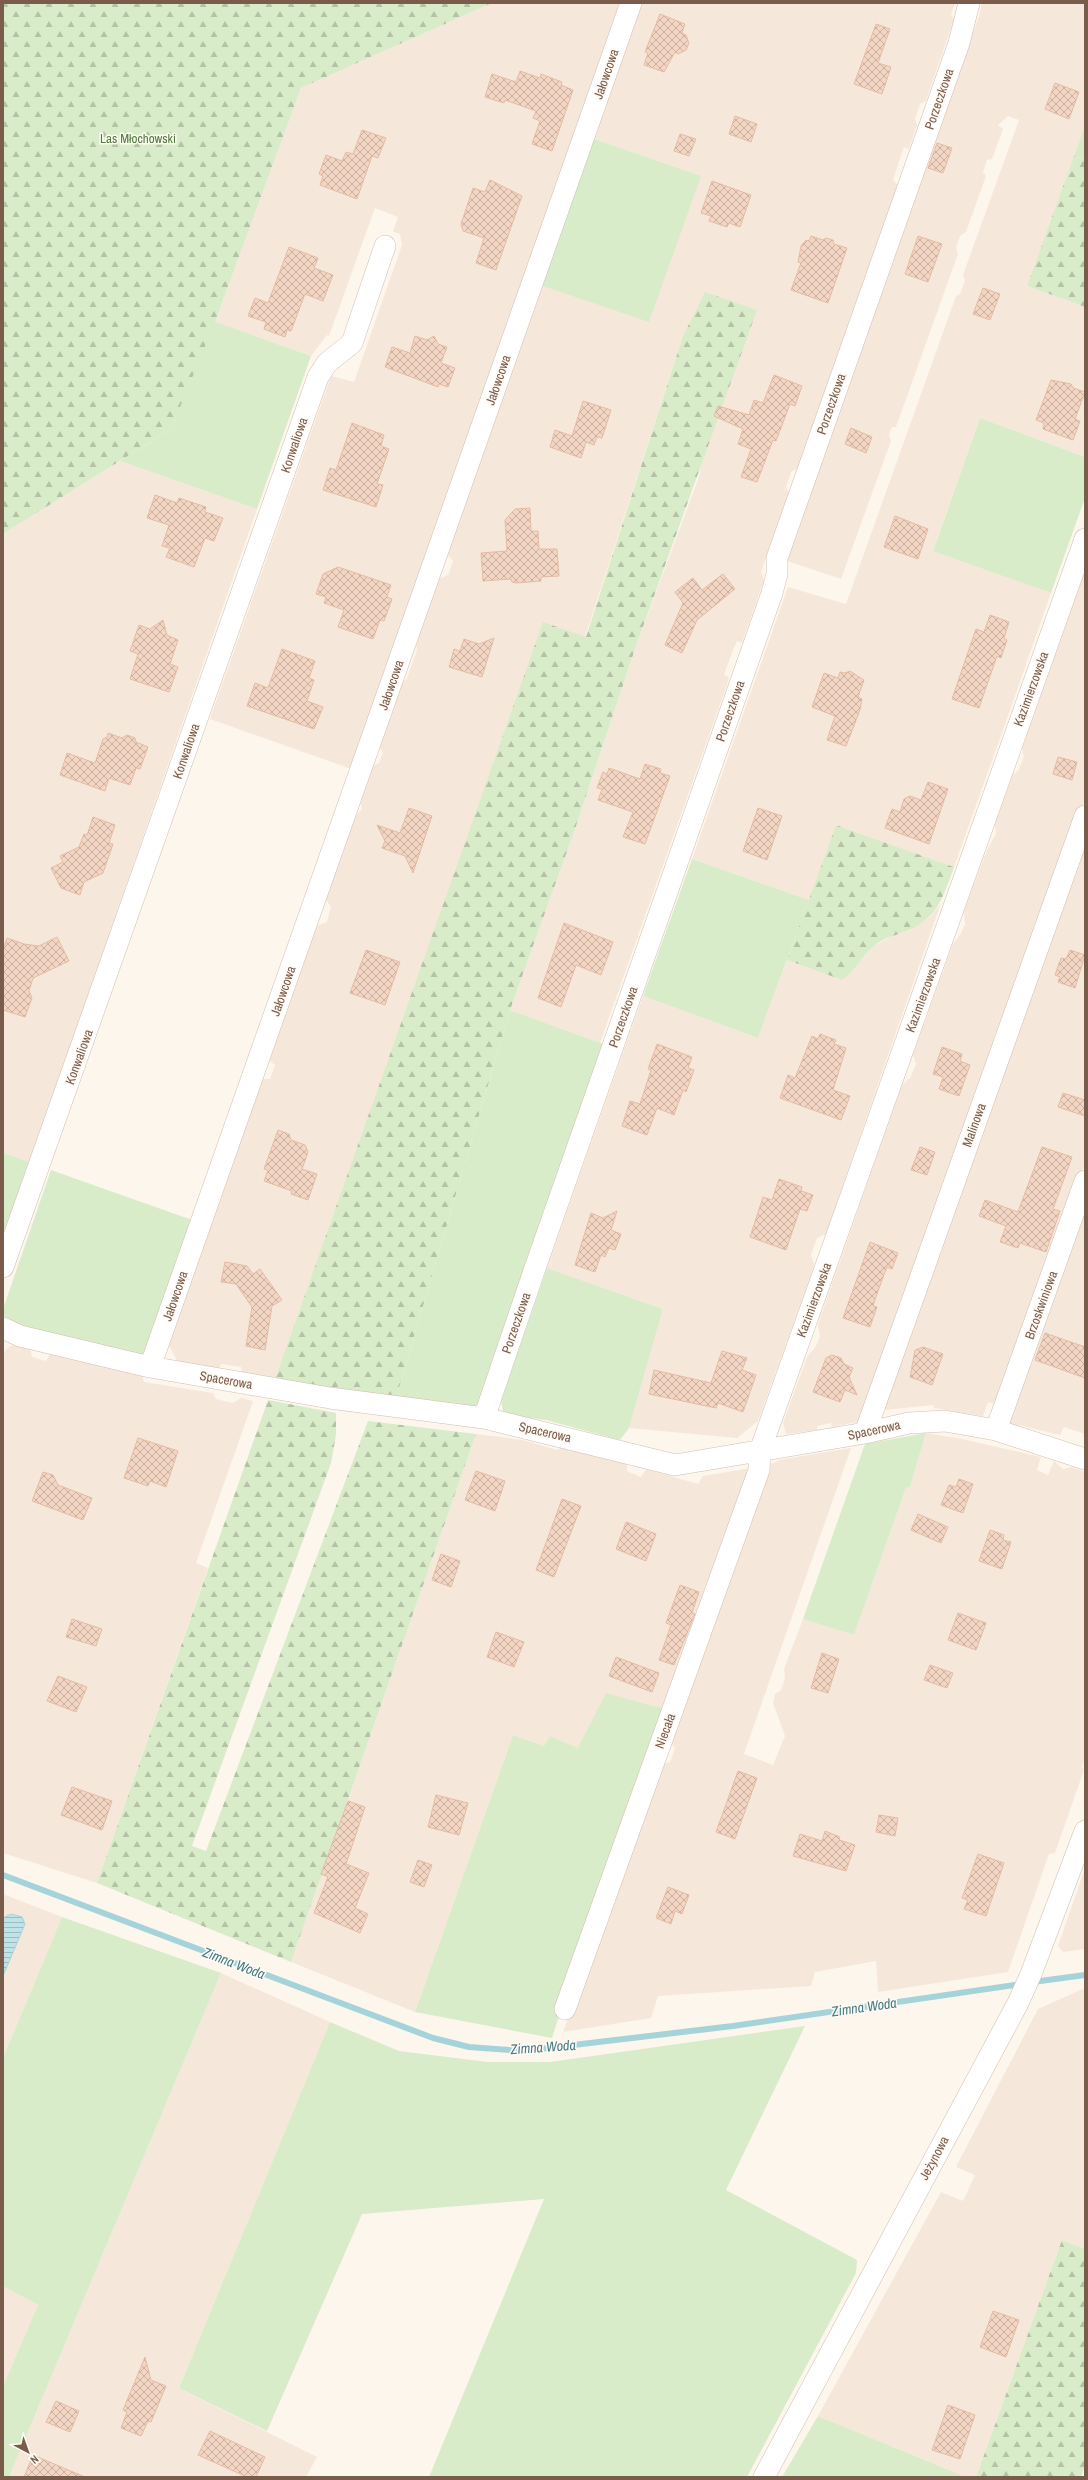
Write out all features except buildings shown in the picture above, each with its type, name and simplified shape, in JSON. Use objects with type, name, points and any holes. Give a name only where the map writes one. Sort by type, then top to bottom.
[{"type":"street","name":"Jałowcowa","points":[[150,1367],[631,3]]},
{"type":"street","name":"Porzeczkowa","points":[[484,1418],[536,1264],[772,593],[777,574],[777,558],[959,43],[969,3]]},
{"type":"street","name":"Konwaliowa","points":[[3,1267],[318,377],[327,362],[352,343],[385,246]]},
{"type":"street","name":"Kazimierzowska","points":[[760,1451],[1085,539]]},
{"type":"street","name":"Malinowa","points":[[865,1433],[1085,816]]},
{"type":"street","name":"Brzoskwiniowa","points":[[996,1430],[1085,1180]]},
{"type":"street","name":"Spacerowa","points":[[4,1332],[150,1367],[330,1398],[484,1418],[675,1464],[865,1433],[909,1423],[945,1421],[996,1430],[1085,1459]]},
{"type":"street","name":"Niecała","points":[[565,2009],[759,1470],[760,1451]]},
{"type":"street","name":"Jeżynowa","points":[[764,2477],[1018,2003],[1031,1974],[1085,1831]]},
{"type":"shaded area","points":[[492,3],[623,3],[354,770],[210,719],[331,376],[354,382],[402,245],[400,234],[393,232],[398,217],[375,208],[329,336],[327,335],[311,356],[215,322],[301,88]]},
{"type":"shaded area","points":[[639,3],[955,3],[951,14],[954,19],[926,101],[920,104],[915,119],[917,125],[909,149],[904,147],[893,180],[898,185],[798,468],[791,472],[786,487],[789,494],[761,572],[764,580],[742,643],[737,641],[724,675],[729,677],[727,685],[600,1043],[510,1010],[574,832],[635,649],[700,474],[705,293],[683,336],[585,637],[543,623],[275,1379],[242,1372],[241,1367],[221,1364],[219,1369],[178,1362],[168,1344],[262,1079],[270,1079],[275,1065],[268,1059],[316,926],[327,922],[331,907],[325,898],[353,819],[362,809],[360,799],[370,767],[379,763],[383,753],[379,745],[399,687],[407,678],[417,650],[415,638],[438,579],[448,575],[453,561],[446,553],[540,285],[700,176],[591,138],[596,124],[603,116],[607,104],[605,96]]},
{"type":"shaded area","points":[[982,3],[1085,3],[1085,126],[1027,286],[1085,307],[1085,457],[980,418],[933,550],[1051,593],[1003,730],[954,867],[836,825],[809,900],[692,859],[788,587],[846,604],[956,296],[960,294],[965,280],[963,275],[1019,120],[1008,116],[998,125],[1003,129],[992,159],[987,160],[983,172],[986,176],[966,232],[960,236],[956,248],[958,254],[896,427],[892,427],[889,435],[891,441],[841,579],[784,560],[979,16]]},
{"type":"shaded area","points":[[120,461],[257,509],[30,1162],[3,1153],[3,534]]},
{"type":"shaded area","points":[[1085,570],[1085,800],[870,1408],[857,1422],[832,1427],[831,1423],[817,1426],[817,1430],[786,1434],[783,1423],[807,1357],[816,1346],[820,1337],[818,1324],[902,1085],[910,1078],[916,1064],[913,1055],[953,944],[960,935],[965,924],[964,911],[987,850],[996,834],[995,824],[1013,774],[1018,771],[1024,757],[1022,748]]},
{"type":"shaded area","points":[[1085,830],[1085,1163],[998,1405],[988,1402],[983,1416],[934,1408],[933,1405],[885,1410],[884,1394],[1038,963],[1046,957]]},
{"type":"shaded area","points":[[941,903],[826,1234],[817,1238],[811,1255],[814,1264],[811,1275],[758,1421],[737,1438],[629,1428],[663,1309],[547,1268],[643,996],[758,1038],[787,960],[842,980],[874,946],[890,937],[911,930],[929,918]]},
{"type":"shaded area","points":[[1085,1195],[1085,1434],[1064,1427],[1060,1435],[1010,1423]]},
{"type":"shaded area","points":[[14,1344],[30,1348],[32,1357],[46,1361],[51,1353],[142,1375],[144,1382],[213,1393],[216,1399],[233,1403],[241,1398],[253,1401],[196,1563],[208,1568],[97,1883],[3,1853],[3,1357],[6,1349]]},
{"type":"shaded area","points":[[926,1433],[962,1439],[1041,1457],[1037,1470],[1048,1475],[1054,1461],[1063,1469],[1071,1467],[1085,1472],[1085,1759],[1082,1767],[1084,1770],[1055,1853],[1049,1854],[1008,1972],[878,1992],[876,1961],[815,1972],[811,1986],[658,1996],[651,2018],[563,2032],[609,1907],[615,1902],[618,1893],[617,1886],[660,1765],[670,1762],[675,1748],[669,1741],[758,1489],[771,1464],[779,1460],[851,1448],[744,1754],[773,1765],[785,1736],[773,1703],[775,1694],[781,1690],[785,1678],[784,1669],[803,1619],[854,1635],[906,1486],[910,1487]]},
{"type":"shaded area","points":[[476,1434],[523,1440],[557,1450],[561,1447],[577,1452],[578,1451],[627,1464],[627,1471],[641,1477],[646,1469],[698,1484],[703,1476],[752,1468],[667,1710],[578,1748],[550,1736],[544,1746],[513,1735],[415,2012],[291,1962]]},
{"type":"shaded area","points":[[1085,1868],[1085,1949],[1063,1952],[1058,1946]]},
{"type":"shaded area","points":[[3,1894],[62,1917],[3,2058]]},
{"type":"shaded area","points":[[221,1973],[330,2022],[179,2388],[317,2457],[306,2477],[9,2477]]},
{"type":"shaded area","points":[[1085,1988],[1085,2249],[1062,2240],[976,2477],[966,2477],[818,2416],[941,2192],[963,2201],[975,2175],[956,2167],[1038,2009]]},
{"type":"shaded area","points":[[3,2286],[38,2305],[3,2386]]},
{"type":"green space","name":"Las Młochowski","points":[[3,3],[492,3],[301,88],[215,322],[171,429],[3,534]]},
{"type":"green space","points":[[1085,126],[1085,160],[1074,156]]},
{"type":"green space","points":[[591,138],[701,176],[649,322],[540,285]]},
{"type":"green space","points":[[1074,156],[1085,160],[1085,307],[1027,286]]},
{"type":"green space","points":[[705,292],[757,310],[635,649],[574,832],[510,1010],[396,1398],[275,1379],[543,622],[586,637],[683,336]]},
{"type":"green space","points":[[213,321],[311,356],[257,509],[120,461],[171,429]]},
{"type":"green space","points":[[980,418],[1085,457],[1085,498],[1051,593],[933,551]]},
{"type":"green space","points":[[836,825],[954,867],[944,895],[927,919],[920,925],[910,930],[887,938],[878,943],[842,980],[787,960]]},
{"type":"green space","points":[[692,859],[809,900],[758,1038],[643,996]]},
{"type":"green space","points":[[510,1010],[603,1044],[479,1403],[470,1410],[396,1398]]},
{"type":"green space","points":[[3,1153],[30,1162],[3,1234]]},
{"type":"green space","points":[[51,1170],[195,1221],[146,1355],[19,1326],[3,1316],[3,1309]]},
{"type":"green space","points":[[547,1268],[663,1309],[629,1428],[620,1440],[546,1420],[507,1415],[503,1411],[501,1401]]},
{"type":"green space","points":[[268,1400],[336,1413],[336,1435],[331,1463],[192,1846],[206,1851],[368,1421],[476,1434],[291,1962],[97,1883]]},
{"type":"green space","points":[[926,1433],[910,1487],[906,1487],[854,1635],[803,1619],[865,1444]]},
{"type":"green space","points":[[606,1693],[667,1710],[572,1975],[552,2038],[415,2012],[513,1735],[544,1746],[550,1736],[578,1748]]},
{"type":"green space","points":[[62,1917],[221,1973],[9,2477],[3,2477],[3,2386],[38,2305],[3,2286],[3,2058]]},
{"type":"green space","points":[[330,2022],[399,2051],[488,2062],[550,2062],[805,2026],[726,2190],[857,2260],[856,2273],[747,2477],[429,2477],[544,2199],[362,2214],[267,2431],[179,2388]]},
{"type":"green space","points":[[1062,2240],[1085,2249],[1085,2465],[1081,2477],[976,2477]]},
{"type":"green space","points":[[818,2416],[966,2477],[782,2477]]},
{"type":"water","points":[[11,1914],[22,1917],[25,1924],[3,1976],[3,1918]]},
{"type":"waterway","name":"Zimna Woda","points":[[3,1875],[433,2038],[469,2047],[523,2051],[733,2026],[1022,1984]]},
{"type":"waterway","name":"Zimna Woda","points":[[1033,1982],[1085,1975]]}]
